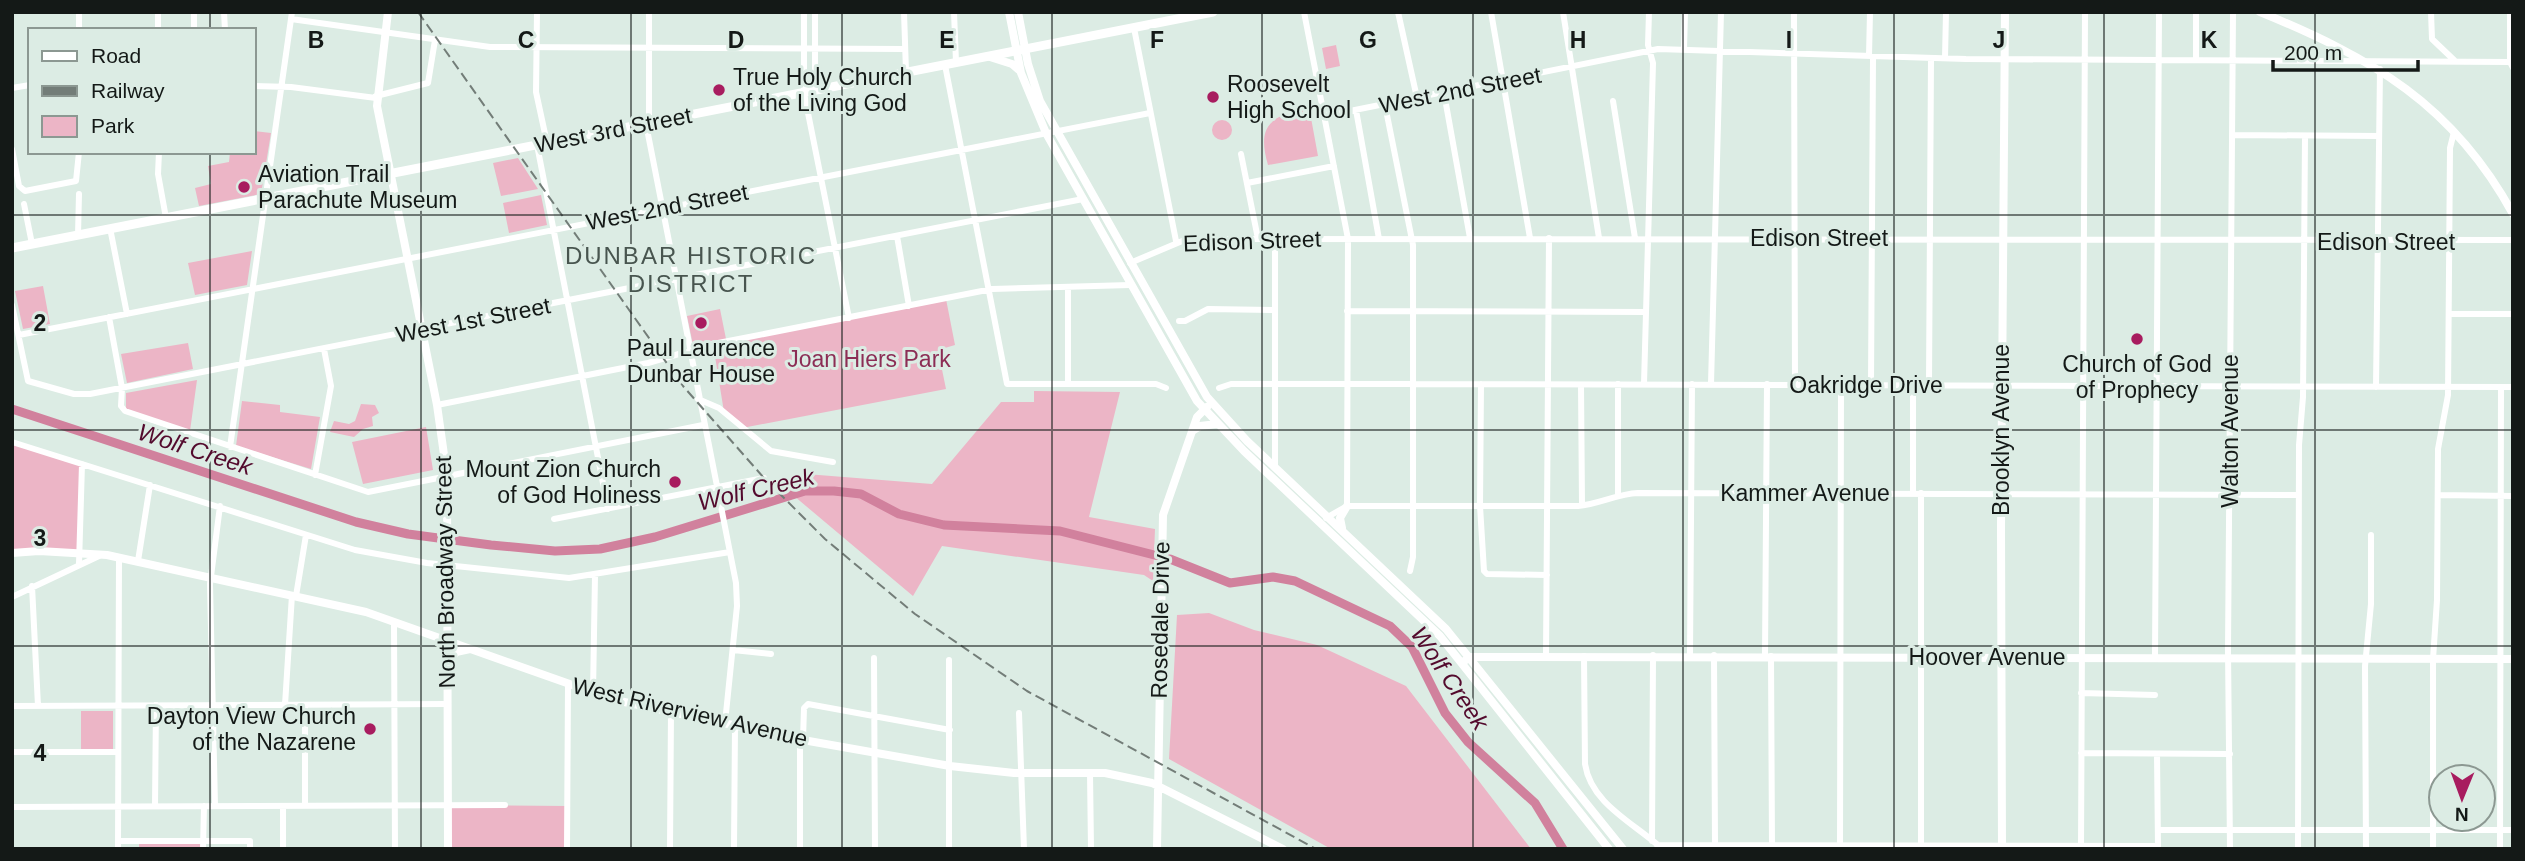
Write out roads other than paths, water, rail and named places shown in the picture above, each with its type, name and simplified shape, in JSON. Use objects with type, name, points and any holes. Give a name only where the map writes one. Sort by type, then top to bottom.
[{"type":"main road","name":"West 3rd Street","points":[[12,248],[1134,28],[1172,16],[1213,12]]},
{"type":"street","name":"North Broadway Street","points":[[387,12],[376,97],[420,330],[437,405],[447,476],[448,849]]},
{"type":"street","points":[[537,12],[536,92],[552,229],[608,509]]},
{"type":"street","points":[[649,12],[647,123],[688,350],[737,592],[725,723]]},
{"type":"street","points":[[804,12],[804,93],[849,318]]},
{"type":"street","points":[[815,12],[815,90]]},
{"type":"street","points":[[904,12],[906,72]]},
{"type":"street","points":[[954,12],[956,62]]},
{"type":"street","points":[[1009,12],[1020,50],[1040,100],[1211,402],[1426,609],[1467,659],[1609,849]]},
{"type":"street","points":[[1018,12],[1021,72],[1046,133],[1183,380],[1217,424],[1486,675],[1623,849]]},
{"type":"street","points":[[1304,12],[1348,239],[1347,506],[1340,518],[1343,530]]},
{"type":"street","points":[[1398,12],[1417,98]]},
{"type":"street","points":[[1491,12],[1530,239]]},
{"type":"street","points":[[1563,12],[1599,238]]},
{"type":"street","points":[[1644,384],[1653,63],[1650,52],[1649,12]]},
{"type":"street","points":[[1684,50],[1685,12]]},
{"type":"street","points":[[1711,384],[1721,12]]},
{"type":"street","points":[[1794,12],[1795,384]]},
{"type":"street","points":[[1870,12],[1871,384]]},
{"type":"street","points":[[1945,58],[1946,12]]},
{"type":"street","name":"Brooklyn Avenue","points":[[2002,847],[2001,493],[2005,12]]},
{"type":"street","points":[[2081,847],[2081,386],[2085,12]]},
{"type":"street","points":[[2155,658],[2159,12]]},
{"type":"street","points":[[2196,12],[2196,60]]},
{"type":"street","name":"Walton Avenue","points":[[2230,849],[2229,494],[2233,12]]},
{"type":"street","points":[[2260,12],[2365,60],[2423,102],[2454,132],[2487,172],[2513,214]]},
{"type":"street","points":[[2431,12],[2432,39],[2455,61]]},
{"type":"street","points":[[2510,12],[2511,65]]},
{"type":"street","points":[[230,447],[291,15],[490,47],[904,49]]},
{"type":"street","points":[[1134,28],[1176,242]]},
{"type":"street","points":[[256,86],[281,86],[376,97],[428,83],[435,40]]},
{"type":"street","name":"West 2nd Street","points":[[1325,116],[1650,52],[1684,50],[1931,58],[2455,61],[2511,65]]},
{"type":"street","points":[[987,57],[1012,64],[1021,72]]},
{"type":"street","points":[[1929,385],[1931,58]]},
{"type":"street","points":[[945,65],[1007,384],[1156,384],[1166,388]]},
{"type":"street","points":[[2376,387],[2380,69]]},
{"type":"street","points":[[1444,93],[1470,239]]},
{"type":"street","points":[[1613,101],[1635,238]]},
{"type":"street","points":[[1385,105],[1411,239],[1414,506],[1413,557],[1410,571]]},
{"type":"street","points":[[1356,110],[1379,239]]},
{"type":"street","name":"West 2nd Street","points":[[19,335],[1150,113]]},
{"type":"street","points":[[2433,763],[2438,443],[2446,411],[2448,387],[2451,141],[2454,132]]},
{"type":"street","points":[[2232,135],[2379,136]]},
{"type":"street","points":[[2298,849],[2298,495],[2305,135]]},
{"type":"street","points":[[12,149],[21,189],[25,191],[78,179],[79,154]]},
{"type":"street","points":[[1241,153],[1258,239]]},
{"type":"street","points":[[159,154],[158,174],[166,218]]},
{"type":"street","points":[[1247,183],[1334,166]]},
{"type":"street","points":[[78,235],[79,194]]},
{"type":"street","name":"West 1st Street","points":[[19,335],[28,381],[81,395],[1083,199]]},
{"type":"street","points":[[24,204],[32,244]]},
{"type":"street","points":[[110,229],[127,314]]},
{"type":"street","points":[[897,236],[909,306]]},
{"type":"street","points":[[1546,656],[1549,238]]},
{"type":"street","name":"Edison Street","points":[[1130,263],[1176,242],[1258,239],[1872,238],[2378,242],[2513,240]]},
{"type":"street","points":[[1275,239],[1275,466]]},
{"type":"street","points":[[437,405],[648,363],[688,350],[989,290],[1130,285]]},
{"type":"street","points":[[1068,384],[1069,289]]},
{"type":"street","points":[[12,305],[19,335]]},
{"type":"street","points":[[1179,321],[1185,321],[1208,309],[1275,310]]},
{"type":"street","points":[[1348,311],[1646,312]]},
{"type":"street","points":[[2449,314],[2513,314]]},
{"type":"street","points":[[109,317],[122,388],[123,409],[368,492],[704,425]]},
{"type":"street","points":[[315,475],[331,386],[324,349]]},
{"type":"street","name":"Oakridge Drive","points":[[1219,388],[1231,384],[2513,387]]},
{"type":"street","points":[[1481,384],[1480,506],[1485,573],[1547,575]]},
{"type":"street","points":[[1618,384],[1618,494]]},
{"type":"street","points":[[1690,655],[1692,384]]},
{"type":"street","points":[[1767,384],[1766,493],[1772,846]]},
{"type":"street","points":[[1840,846],[1841,384]]},
{"type":"street","points":[[1581,385],[1582,505]]},
{"type":"street","points":[[1913,385],[1920,656],[1921,846]]},
{"type":"street","points":[[2500,849],[2501,387]]},
{"type":"street","points":[[698,399],[719,408],[771,451],[833,462]]},
{"type":"street","name":"Rosedale Drive","points":[[1157,849],[1162,531],[1166,498],[1197,417],[1211,402]]},
{"type":"street","points":[[1192,431],[1200,426],[1217,424]]},
{"type":"street","points":[[12,442],[373,554],[557,578],[595,575],[729,548]]},
{"type":"street","points":[[79,564],[77,553],[82,464]]},
{"type":"street","points":[[554,519],[717,491],[764,478]]},
{"type":"street","points":[[138,561],[150,485]]},
{"type":"street","name":"Kammer Avenue","points":[[1319,522],[1347,506],[1582,505],[1602,502],[1618,494],[1840,492],[2298,495]]},
{"type":"street","points":[[2438,495],[2513,496]]},
{"type":"street","points":[[215,806],[211,577],[220,506]]},
{"type":"street","points":[[285,705],[294,596],[306,535]]},
{"type":"street","points":[[2366,849],[2365,659],[2371,604],[2371,535]]},
{"type":"street","name":"West Riverview Avenue","points":[[12,553],[107,555],[294,596],[447,639],[593,693],[735,726],[950,766],[1023,774],[1090,773],[1157,784],[1283,849]]},
{"type":"street","points":[[12,597],[79,564],[107,555]]},
{"type":"street","points":[[119,557],[118,845],[203,845],[250,841],[250,849]]},
{"type":"street","points":[[593,693],[595,575]]},
{"type":"street","points":[[32,586],[38,706]]},
{"type":"street","points":[[394,622],[395,849]]},
{"type":"street","points":[[447,667],[456,652],[474,649]]},
{"type":"street","points":[[733,650],[771,654]]},
{"type":"street","points":[[1653,655],[1657,845]]},
{"type":"street","name":"Hoover Avenue","points":[[1467,659],[1494,656],[1690,655],[2513,659]]},
{"type":"street","points":[[1486,675],[1486,662],[1494,656]]},
{"type":"street","points":[[1584,656],[1584,751],[1589,779],[1602,800],[1657,845],[1715,843],[1772,846],[2158,847],[2157,754]]},
{"type":"street","points":[[1714,656],[1715,843]]},
{"type":"street","points":[[874,659],[875,849]]},
{"type":"street","points":[[949,660],[949,849]]},
{"type":"street","points":[[567,849],[568,685]]},
{"type":"street","points":[[2081,693],[2155,695]]},
{"type":"street","points":[[12,706],[448,704]]},
{"type":"street","points":[[800,849],[802,739],[804,708],[808,704],[950,730]]},
{"type":"street","points":[[155,806],[156,705]]},
{"type":"street","points":[[305,705],[305,805]]},
{"type":"street","points":[[670,849],[671,712]]},
{"type":"street","points":[[1019,713],[1024,849]]},
{"type":"street","points":[[734,849],[735,726]]},
{"type":"street","points":[[12,752],[118,752]]},
{"type":"street","points":[[2081,753],[2230,754]]},
{"type":"street","points":[[1090,773],[1091,849]]},
{"type":"street","points":[[12,807],[505,805]]},
{"type":"street","points":[[203,845],[204,806]]},
{"type":"street","points":[[283,849],[284,806]]},
{"type":"street","points":[[2158,830],[2427,832]]},
{"type":"street","points":[[2497,830],[2513,830]]},
{"type":"waterway","name":"Wolf Creek","points":[[12,409],[356,522],[408,534],[555,551],[600,549],[655,537],[805,491],[834,491],[861,494],[899,514],[944,525],[1060,531],[1170,559],[1230,583],[1273,577],[1295,581],[1390,626],[1412,647],[1445,713],[1468,742],[1535,803],[1563,849]]},
{"type":"railway","points":[[418,12],[683,386],[764,478],[825,539],[915,614],[1027,691],[1316,849]]},
{"type":"place","name":"True Holy Church of the Living God","points":[[719,90]]},
{"type":"place","name":"Roosevelt High School","points":[[1213,97]]},
{"type":"place","name":"Aviation Trail Parachute Museum","points":[[244,187]]},
{"type":"place","name":"Paul Laurence Dunbar House","points":[[701,323]]},
{"type":"place","name":"Church of God of Prophecy","points":[[2137,339]]},
{"type":"place","name":"Mount Zion Church of God Holiness","points":[[675,482]]},
{"type":"place","name":"Dayton View Church of the Nazarene","points":[[370,729]]},
{"type":"district","name":"DUNBAR HISTORIC DISTRICT","points":[[691,269]]},
{"type":"park label","name":"Joan Hiers Park","points":[[869,359]]}]
